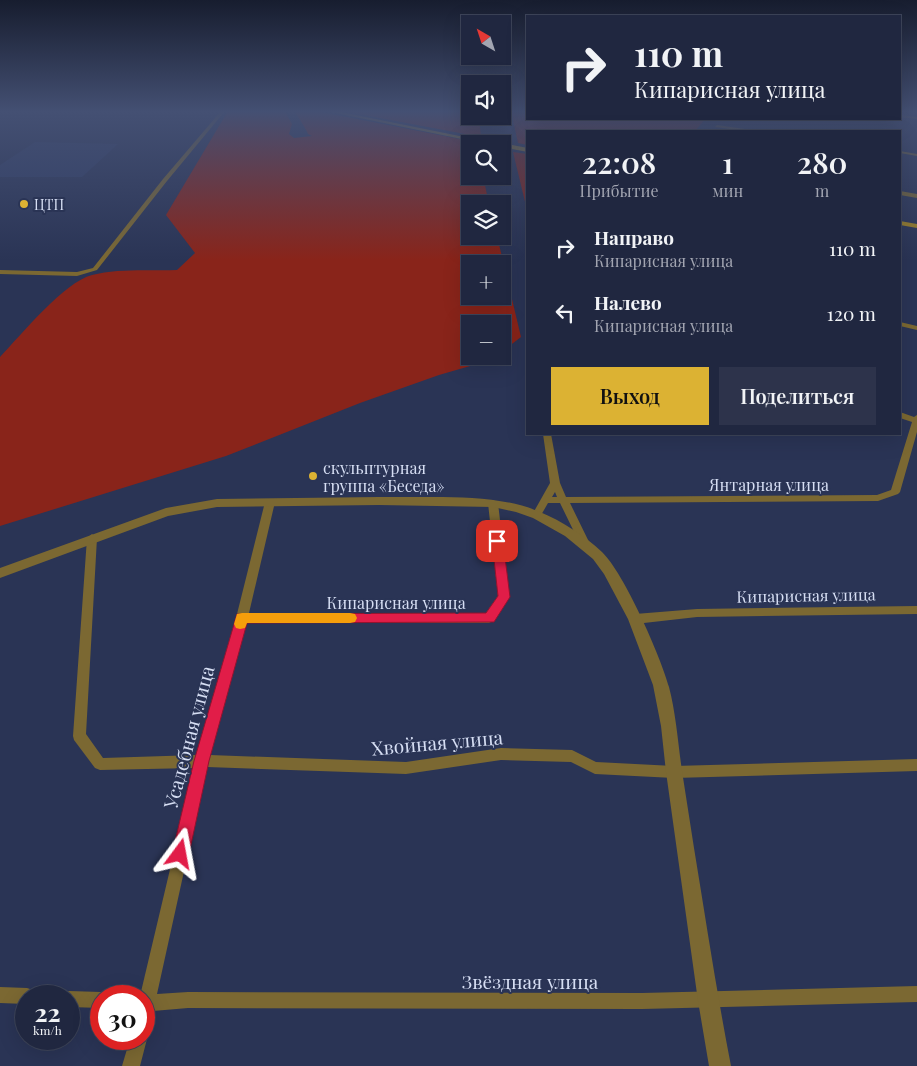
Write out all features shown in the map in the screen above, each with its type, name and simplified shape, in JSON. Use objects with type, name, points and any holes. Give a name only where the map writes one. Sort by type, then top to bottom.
[{"type":"main road","points":[[901,223],[917,226]]},
{"type":"street","points":[[0,272],[77,274],[95,269],[181,161]]},
{"type":"street","points":[[901,193],[917,196]]},
{"type":"street","points":[[901,324],[917,328]]},
{"type":"street","points":[[901,415],[917,420]]},
{"type":"street","name":"Янтарная улица","points":[[564,500],[878,498],[895,492],[917,420]]},
{"type":"street","points":[[547,435],[555,483],[585,544]]},
{"type":"street","points":[[537,515],[555,483]]},
{"type":"street","points":[[547,500],[564,500]]},
{"type":"street","name":"Усадебная улица","points":[[149,985],[202,761],[242,618],[270,502]]},
{"type":"street","points":[[0,573],[166,512],[217,503],[493,503],[518,508],[537,515],[570,533],[598,556],[609,571],[635,618],[661,685],[669,726],[674,772],[708,1000],[720,1066]]},
{"type":"street","name":"Кипарисная улица","points":[[242,618],[489,618],[504,597],[493,503]]},
{"type":"street","name":"Хвойная улица","points":[[92,538],[79,736],[100,764],[202,761],[406,768],[501,754],[572,756],[595,768],[674,772],[917,765]]},
{"type":"street","name":"Кипарисная улица","points":[[635,618],[697,613],[917,610]]},
{"type":"street","name":"Звёздная улица","points":[[155,1004],[188,1000],[708,1000],[917,994]]},
{"type":"street","points":[[0,995],[15,996]]},
{"type":"street","points":[[131,1066],[135,1050]]},
{"type":"shaded area","points":[[6,161],[100,161],[82,177],[0,177],[0,165]]},
{"type":"shaded area","points":[[198,161],[461,161],[461,185],[485,185],[487,195],[461,195],[461,245],[499,245],[502,255],[461,255],[461,305],[511,305],[511,295],[521,337],[511,345],[511,315],[461,315],[461,365],[474,365],[439,375],[360,403],[226,456],[0,526],[0,357],[43,310],[81,280],[92,275],[112,271],[177,270],[195,253],[166,215]]},
{"type":"shaded area","points":[[515,161],[526,161],[526,206]]},
{"type":"slow traffic","points":[[240,624],[242,618],[350,618]]},
{"type":"place","name":"ЦТП","points":[[24,204]]},
{"type":"place","name":"скульптурная группа «Беседа»","points":[[313,476]]},
{"type":"route","points":[[180,854],[202,761],[242,618],[489,618],[504,597],[497,541]]}]
